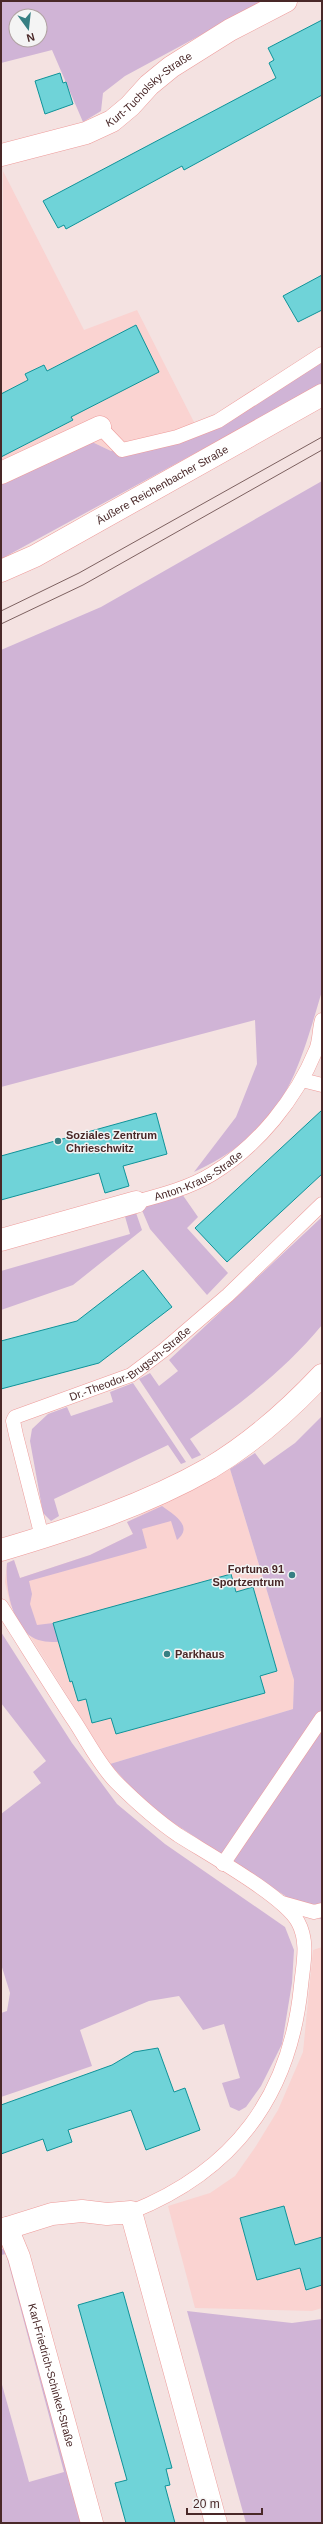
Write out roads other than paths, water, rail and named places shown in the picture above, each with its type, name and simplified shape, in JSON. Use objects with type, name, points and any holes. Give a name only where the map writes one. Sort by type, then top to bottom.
[{"type":"street","name":"Kurt-Tucholsky-Straße","points":[[1,155],[86,133],[112,122],[130,106],[149,85],[171,67],[230,30],[286,1]]},
{"type":"street","name":"Äußere Reichenbacher Straße","points":[[1,571],[35,556],[322,395]]},
{"type":"street","points":[[1,473],[100,428]]},
{"type":"street","name":"Anton-Kraus-Straße","points":[[1,1240],[136,1202]]},
{"type":"street","points":[[1,1550],[76,1527],[150,1498],[210,1467],[300,1399],[322,1375]]},
{"type":"street","name":"Karl-Friedrich-Schinkel-Straße","points":[[92,2523],[19,2257],[4,2229],[52,2214],[82,2211],[107,2214],[131,2212]]},
{"type":"street","points":[[131,2212],[216,2523]]},
{"type":"lane","points":[[100,428],[122,450],[177,437],[218,421],[322,354]]},
{"type":"lane","name":"Anton-Kraus-Straße","points":[[136,1202],[182,1188],[213,1174],[250,1145],[278,1114],[302,1080],[317,1048],[322,1020]]},
{"type":"lane","points":[[302,1080],[322,1085]]},
{"type":"lane","name":"Dr.-Theodor-Brugsch-Straße","points":[[42,1537],[16,1435],[13,1421],[15,1417],[131,1374],[164,1350],[228,1295],[322,1204]]},
{"type":"lane","points":[[1,1606],[114,1780],[170,1828],[282,1903],[298,1922],[305,1942],[299,2004],[286,2058],[270,2096],[236,2144],[197,2178],[165,2199],[131,2212]]},
{"type":"lane","points":[[223,1864],[322,1718]]},
{"type":"lane","points":[[282,1903],[314,1912],[322,1910]]},
{"type":"tram line","points":[[1,611],[79,573],[322,437]]},
{"type":"tram line","points":[[1,624],[83,585],[322,450]]},
{"type":"place","name":"Soziales Zentrum Chrieschwitz","points":[[58,1141]]},
{"type":"place","name":"Fortuna 91 Sportzentrum","points":[[292,1575]]},
{"type":"place","name":"Parkhaus","points":[[167,1654]]}]
